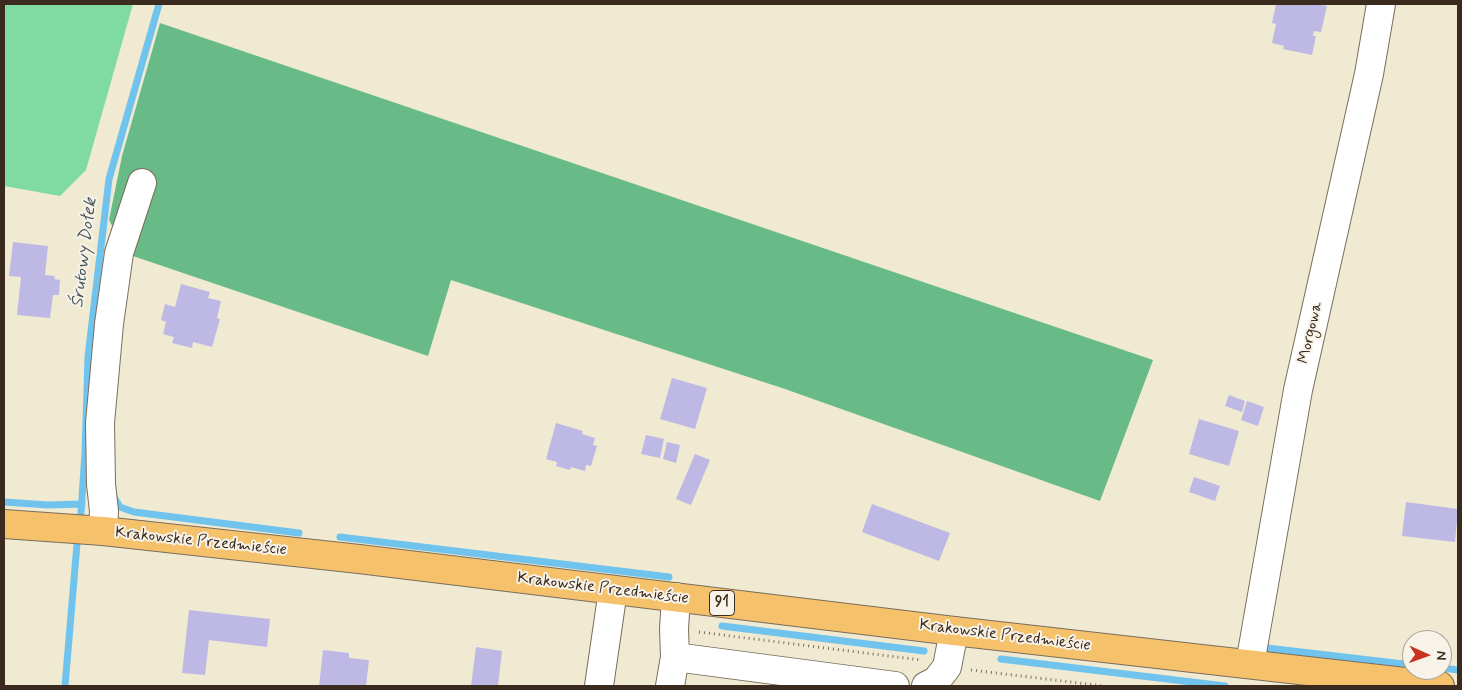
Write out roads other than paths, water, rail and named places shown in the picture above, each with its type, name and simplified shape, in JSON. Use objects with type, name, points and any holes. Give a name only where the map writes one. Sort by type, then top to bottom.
[{"type":"main road","name":"Krakowskie Przedmieście","points":[[4,524],[103,531],[369,560],[954,631],[1440,686]]},
{"type":"street","name":"Morgowa","points":[[1250,664],[1298,390],[1369,74],[1382,4]]},
{"type":"street","points":[[103,531],[104,511],[101,484],[100,423],[109,324],[119,253],[142,183]]},
{"type":"street","points":[[599,686],[613,590]]},
{"type":"street","points":[[670,686],[675,657],[676,598]]},
{"type":"street","points":[[926,686],[936,681],[947,667],[954,631]]},
{"type":"street","points":[[675,657],[895,686]]},
{"type":"waterway","name":"Śrutowy Dołek","points":[[81,513],[88,357],[109,179],[159,4]]},
{"type":"waterway","points":[[113,496],[120,507],[134,512],[299,533]]},
{"type":"waterway","points":[[4,502],[48,505],[82,504]]},
{"type":"waterway","points":[[340,537],[669,577]]},
{"type":"waterway","name":"Śrutowy Dołek","points":[[65,686],[77,544]]},
{"type":"waterway","points":[[722,626],[924,651]]},
{"type":"waterway","points":[[1267,648],[1402,664]]},
{"type":"waterway","points":[[1001,659],[1225,686]]},
{"type":"waterway","points":[[1452,669],[1458,670]]}]
